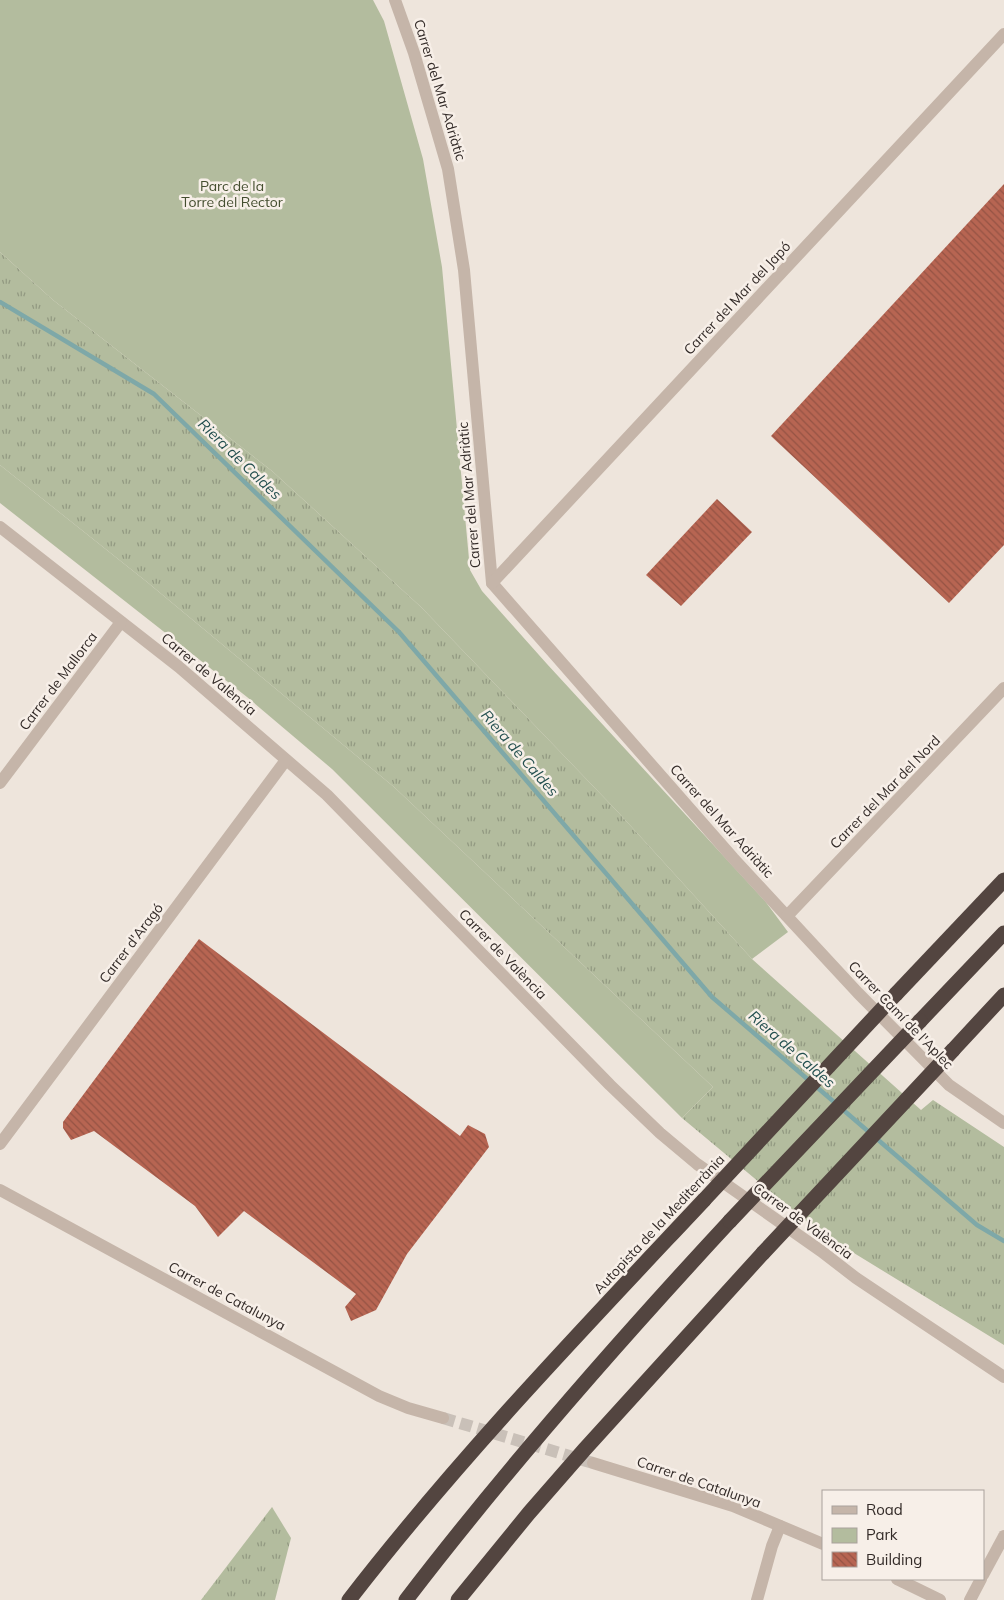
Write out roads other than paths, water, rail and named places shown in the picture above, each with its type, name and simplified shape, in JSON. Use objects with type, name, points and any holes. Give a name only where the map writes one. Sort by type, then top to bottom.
[{"type":"highway","name":"Autopista de la Mediterrània","points":[[349,1600],[391,1546],[499,1420],[582,1328],[1004,880]]},
{"type":"highway","points":[[406,1600],[469,1518],[654,1303],[1004,933]]},
{"type":"highway","points":[[458,1600],[560,1478],[763,1253],[1004,995]]},
{"type":"street","name":"Carrer del Mar Adriàtic","points":[[395,0],[414,53],[448,168],[464,270],[492,583],[733,858],[787,916]]},
{"type":"street","name":"Carrer del Mar del Japó","points":[[492,583],[1004,34]]},
{"type":"street","name":"Carrer de València","points":[[0,527],[179,667],[327,795],[610,1085],[660,1133],[697,1164],[821,1251],[856,1278],[1004,1377]]},
{"type":"street","name":"Carrer de Mallorca","points":[[0,783],[122,622]]},
{"type":"street","name":"Carrer del Mar del Nord","points":[[787,916],[1004,688]]},
{"type":"street","name":"Carrer d'Aragó","points":[[0,1144],[286,760]]},
{"type":"street","name":"Carrer Camí de l'Aplec","points":[[787,916],[858,993],[948,1085],[1004,1123]]},
{"type":"street","name":"Carrer de Catalunya","points":[[0,1190],[379,1396],[408,1408],[443,1418]]},
{"type":"street","name":"Carrer de Catalunya","points":[[593,1463],[733,1506],[822,1544]]},
{"type":"street","points":[[757,1600],[772,1546],[780,1526]]},
{"type":"street","points":[[984,1573],[1004,1536]]},
{"type":"street","points":[[899,1580],[940,1600]]},
{"type":"street","points":[[970,1600],[980,1580]]},
{"type":"waterway","name":"Riera de Caldes","points":[[0,302],[154,394],[399,632],[712,997],[977,1225],[1004,1241]]},
{"type":"tunnel","points":[[443,1418],[593,1463]]},
{"type":"park label","name":"Parc de la Torre del Rector","points":[[232,194]]}]
